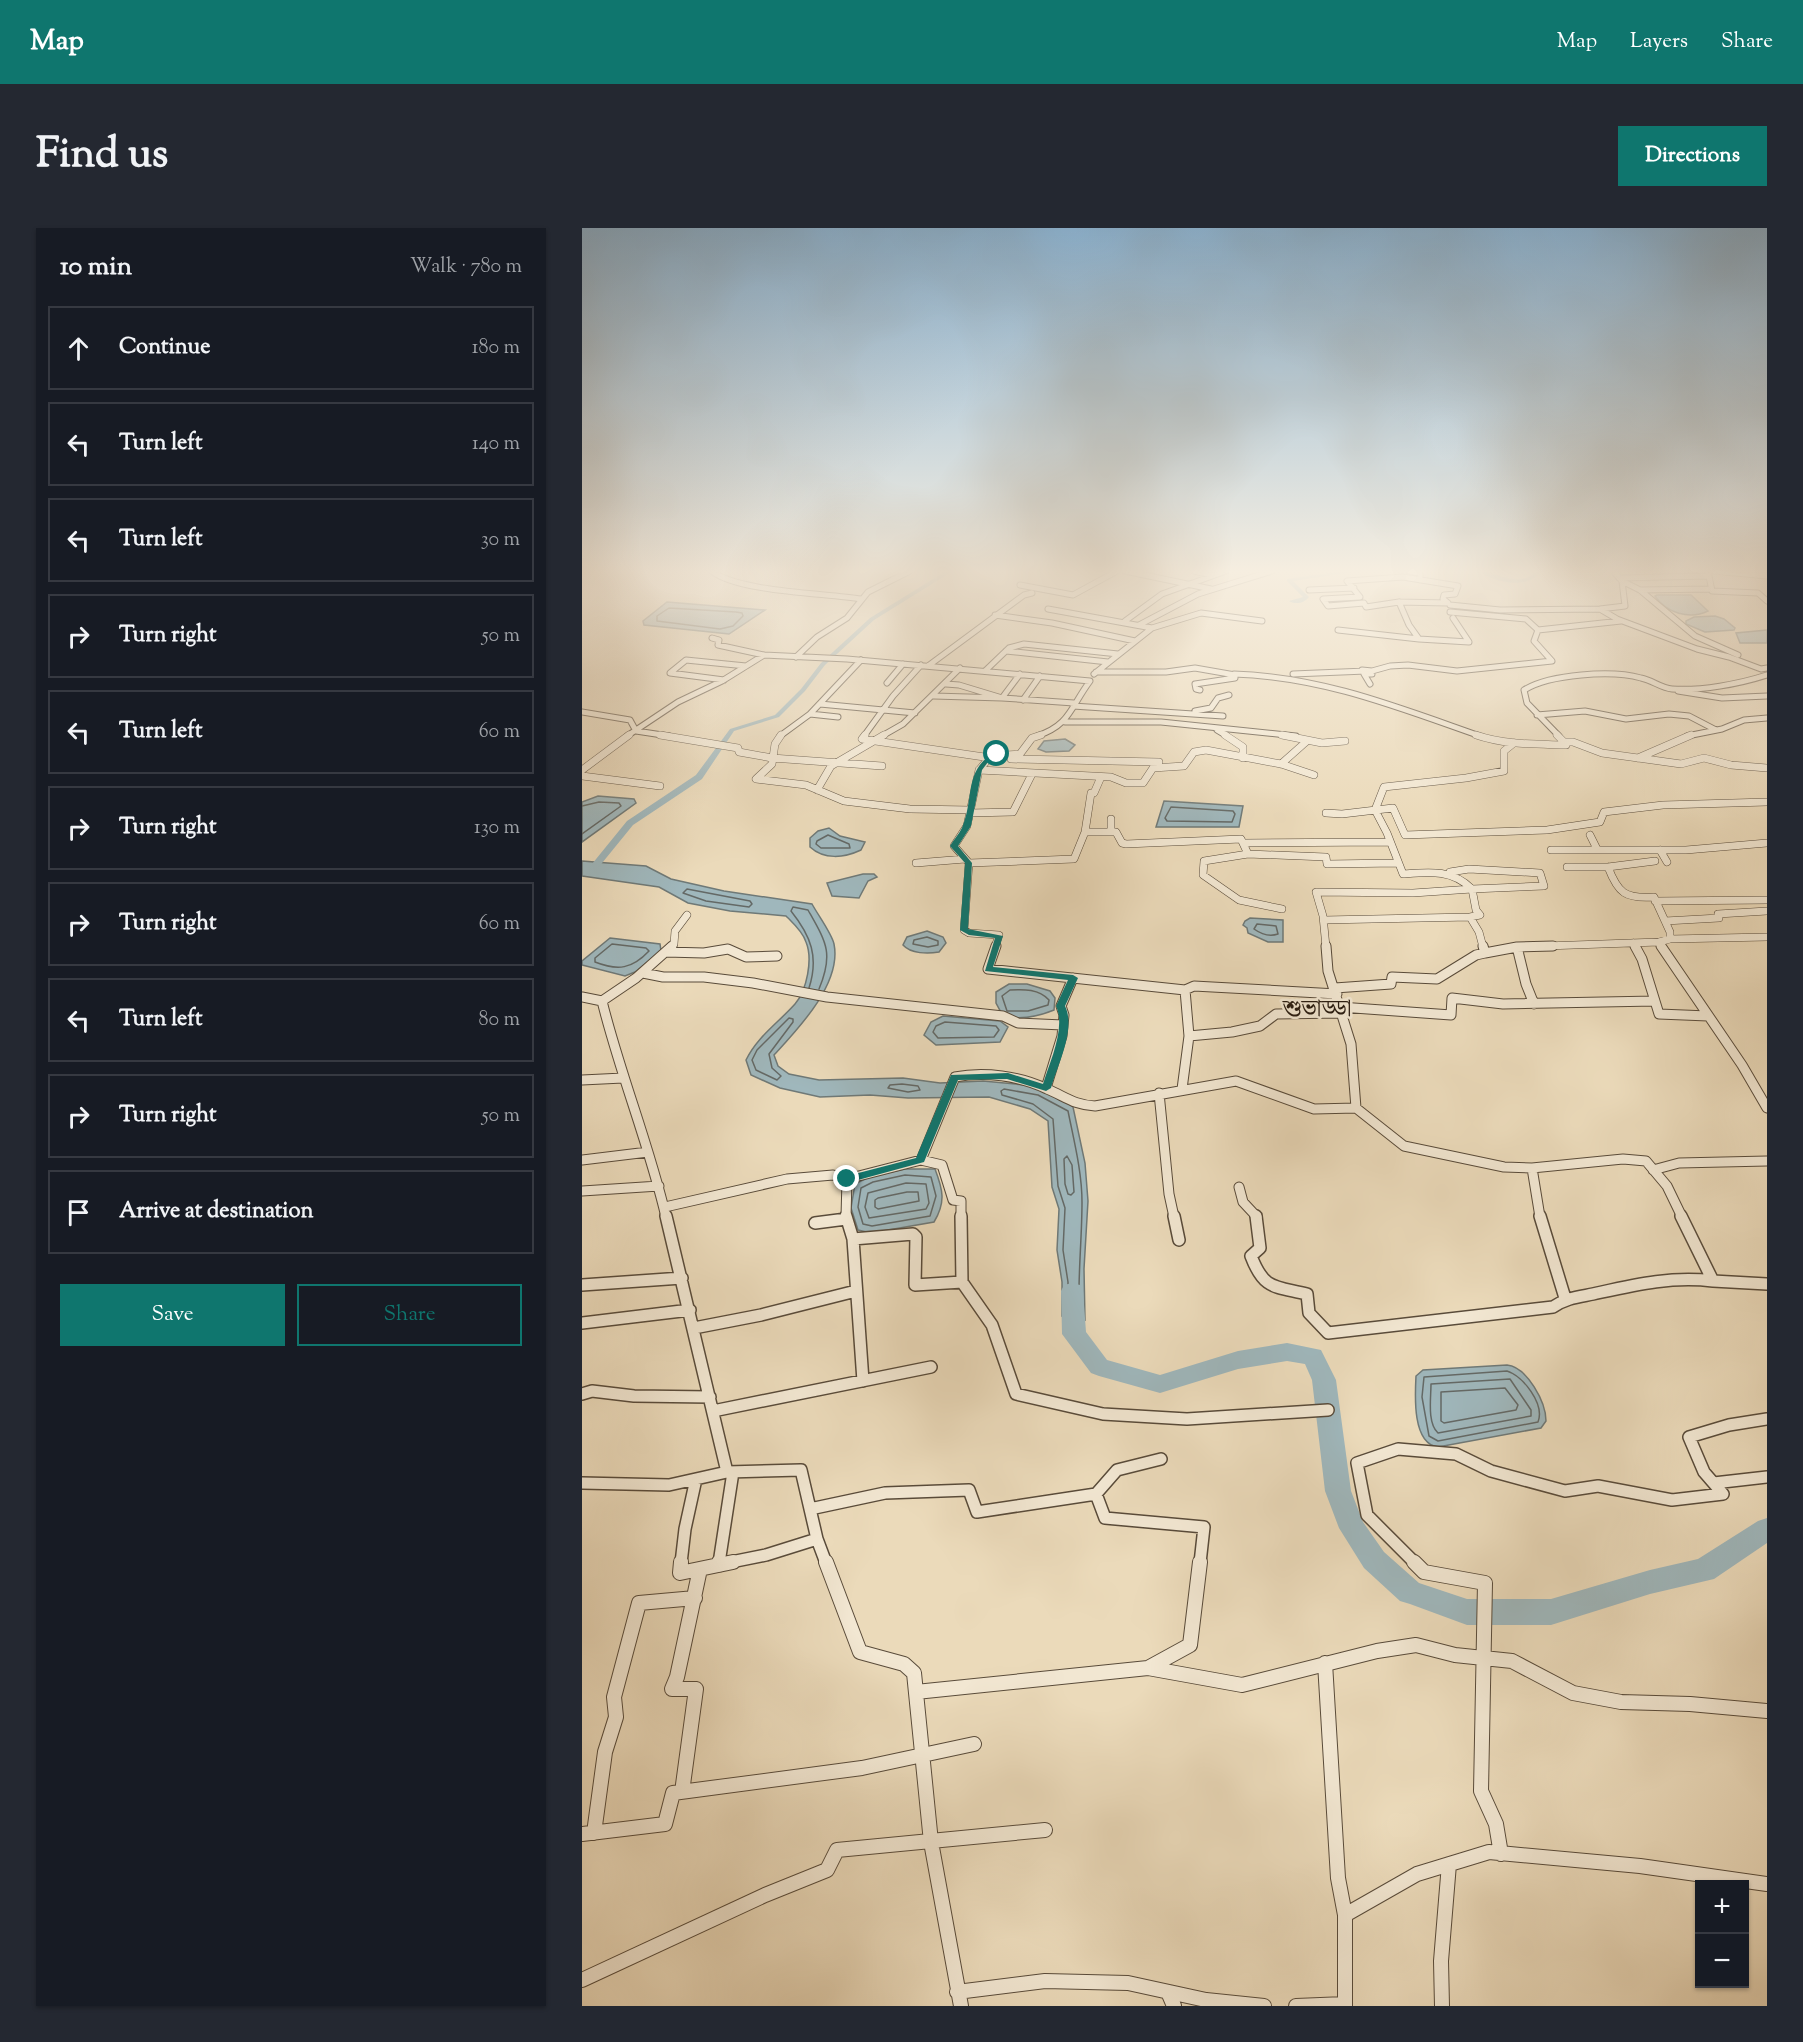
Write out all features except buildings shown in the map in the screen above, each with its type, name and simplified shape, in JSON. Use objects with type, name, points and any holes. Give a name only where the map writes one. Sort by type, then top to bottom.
[{"type":"street","points":[[758,654],[925,665],[1090,681]]},
{"type":"street","points":[[796,657],[799,654]]},
{"type":"street","points":[[940,654],[925,665],[883,710],[862,739],[989,758],[1159,762],[1157,767]]},
{"type":"street","points":[[986,671],[1003,654]]},
{"type":"street","points":[[1034,654],[1108,662]]},
{"type":"street","points":[[1118,654],[1096,672],[1073,705],[1065,722],[1053,731],[1032,738],[1020,753],[997,754],[989,758],[979,770],[967,826],[954,846],[967,861],[965,932],[1000,937],[988,969],[1185,990],[1194,986],[1336,991],[1391,984],[1392,977],[1437,979],[1476,955],[1517,947],[1659,942],[1670,939],[1767,938]]},
{"type":"street","points":[[1096,672],[1166,672],[1195,668],[1234,674],[1272,675],[1372,671],[1390,666],[1408,665],[1457,671],[1550,662],[1552,659],[1547,654]]},
{"type":"street","points":[[1718,654],[1766,670]]},
{"type":"street","points":[[1733,654],[1766,670]]},
{"type":"street","points":[[582,770],[678,702],[725,680],[764,655]]},
{"type":"street","points":[[725,680],[670,673],[686,660],[746,666]]},
{"type":"street","points":[[861,660],[799,726],[786,730],[777,738],[772,749],[772,764],[756,779],[806,785],[844,801],[910,809],[1013,812],[1032,774]]},
{"type":"street","points":[[887,683],[903,664]]},
{"type":"street","points":[[817,790],[835,764],[903,723],[934,696],[960,668]]},
{"type":"street","points":[[1362,670],[1384,673],[1364,675],[1370,684]]},
{"type":"street","points":[[1672,690],[1737,684],[1766,670]]},
{"type":"street","points":[[1002,698],[1020,674]]},
{"type":"street","points":[[1200,690],[1195,684],[1234,678],[1234,674]]},
{"type":"street","points":[[1272,675],[1336,685],[1490,740],[1580,746]]},
{"type":"street","points":[[1023,700],[1040,676]]},
{"type":"street","points":[[1767,696],[1735,699],[1692,696],[1663,688],[1655,682],[1636,676],[1567,677],[1529,684],[1524,690],[1527,703],[1561,741],[1602,753],[1681,764],[1704,758],[1731,765],[1767,768]]},
{"type":"street","points":[[946,684],[959,685],[1002,698]]},
{"type":"street","points":[[1186,714],[1211,708],[1218,698],[1229,695]]},
{"type":"street","points":[[934,696],[1002,698],[1223,716]]},
{"type":"street","points":[[820,704],[915,713]]},
{"type":"street","points":[[1537,715],[1585,711],[1626,719],[1669,714],[1689,716],[1716,730]]},
{"type":"street","points":[[582,712],[630,720],[636,731]]},
{"type":"street","points":[[810,714],[838,717]]},
{"type":"street","points":[[1638,758],[1693,734],[1716,730],[1744,720],[1767,718]]},
{"type":"street","points":[[1065,722],[1147,721],[1301,737],[1307,741],[1322,744],[1345,741]]},
{"type":"street","points":[[1214,728],[1243,747],[1243,758]]},
{"type":"street","points":[[636,731],[738,748],[739,752],[772,758],[882,766]]},
{"type":"street","points":[[1281,764],[1307,741]]},
{"type":"street","points":[[1374,810],[1384,787],[1500,774],[1504,771],[1504,751],[1514,743]]},
{"type":"street","points":[[979,770],[1113,777],[1124,783],[1143,783],[1150,770],[1157,767],[1184,766],[1194,752],[1211,750],[1281,764],[1314,775]]},
{"type":"street","points":[[582,776],[660,786]]},
{"type":"street","points":[[916,863],[1074,858],[1085,832],[1091,793],[1094,793],[1101,777]]},
{"type":"street","points":[[1326,813],[1342,814],[1393,808],[1405,835],[1547,830],[1600,822],[1604,812],[1663,806],[1767,802]]},
{"type":"street","points":[[1356,1108],[1351,1044],[1328,971],[1324,920],[1316,892],[1413,893],[1544,886],[1540,873],[1469,869],[1403,874],[1386,825],[1374,810]]},
{"type":"street","points":[[1111,819],[1111,832]]},
{"type":"street","points":[[1085,832],[1118,833],[1123,844],[1241,839],[1248,854]]},
{"type":"street","points":[[1590,835],[1597,849]]},
{"type":"street","points":[[1243,843],[1390,842]]},
{"type":"street","points":[[1551,850],[1572,847],[1700,851],[1767,843]]},
{"type":"street","points":[[1660,850],[1667,862]]},
{"type":"street","points":[[1282,909],[1239,900],[1203,874],[1204,861],[1248,854],[1326,857],[1328,864],[1398,862]]},
{"type":"street","points":[[1568,867],[1608,867],[1654,861]]},
{"type":"street","points":[[1608,867],[1616,889],[1633,899],[1654,897],[1670,932],[1670,939]]},
{"type":"street","points":[[1324,920],[1480,915],[1476,910],[1472,889],[1465,880],[1450,872]]},
{"type":"street","points":[[1655,901],[1767,900]]},
{"type":"street","points":[[1665,921],[1719,918],[1718,914],[1767,911]]},
{"type":"street","points":[[582,997],[602,1001],[643,973],[674,945],[675,931],[687,915]]},
{"type":"street","points":[[1470,917],[1479,932],[1485,953]]},
{"type":"street","points":[[1659,942],[1764,1098],[1767,1108]]},
{"type":"street","points":[[1633,943],[1642,960],[1659,1014],[1708,1016]]},
{"type":"street","points":[[1517,947],[1534,1004]]},
{"type":"street","points":[[666,952],[704,953],[728,949],[746,957],[777,956]]},
{"type":"street","points":[[643,973],[743,982],[827,997],[1003,1016],[1018,1023],[1063,1025]]},
{"type":"street","points":[[1046,1088],[1065,1015],[1061,1006],[1073,978]]},
{"type":"street","points":[[1182,1089],[1189,1036],[1185,990]]},
{"type":"street","points":[[1189,1036],[1232,1032],[1260,1026],[1276,1014],[1340,1010],[1451,1015],[1452,998],[1503,1004],[1655,1001]]},
{"type":"street","points":[[602,1001],[623,1077],[659,1186],[713,1411],[730,1472],[719,1565]]},
{"type":"street","points":[[921,1160],[955,1077],[1008,1076],[1046,1088],[1078,1106],[1095,1106],[1236,1081],[1314,1109],[1356,1108],[1404,1146],[1503,1167],[1532,1168],[1623,1159],[1646,1161],[1666,1186],[1713,1281]]},
{"type":"street","points":[[582,1080],[623,1077]]},
{"type":"street","points":[[1160,1093],[1169,1194],[1179,1240]]},
{"type":"street","points":[[582,1160],[648,1152]]},
{"type":"street","points":[[664,1207],[787,1179],[833,1175],[847,1179],[921,1160],[942,1165],[953,1200],[961,1201],[962,1282],[992,1325],[1016,1394],[1103,1414],[1187,1419],[1328,1410]]},
{"type":"street","points":[[1653,1170],[1679,1163],[1767,1161]]},
{"type":"street","points":[[1532,1168],[1540,1216],[1565,1298]]},
{"type":"street","points":[[847,1179],[846,1218],[853,1239],[862,1381]]},
{"type":"street","points":[[582,1191],[659,1186]]},
{"type":"street","points":[[1239,1187],[1243,1202],[1258,1218],[1260,1248],[1251,1256],[1259,1276],[1272,1285],[1307,1294],[1309,1313],[1328,1334],[1554,1307],[1565,1298],[1589,1295],[1660,1277],[1691,1277],[1713,1281],[1767,1284]]},
{"type":"street","points":[[815,1223],[846,1218]]},
{"type":"street","points":[[853,1239],[913,1234],[916,1237],[915,1285],[962,1282]]},
{"type":"street","points":[[582,1285],[682,1278]]},
{"type":"street","points":[[694,1328],[761,1315],[856,1291]]},
{"type":"street","points":[[582,1323],[690,1310]]},
{"type":"street","points":[[713,1411],[931,1367]]},
{"type":"street","points":[[582,1394],[591,1391],[634,1396],[710,1397]]},
{"type":"street","points":[[1500,1854],[1496,1824],[1481,1791],[1485,1583],[1424,1572],[1367,1515],[1357,1463],[1398,1449],[1456,1455],[1491,1471],[1565,1491],[1598,1486],[1640,1496],[1672,1500],[1723,1494],[1704,1472],[1689,1437],[1729,1425],[1767,1419]]},
{"type":"street","points":[[810,1509],[885,1492],[969,1490],[977,1512],[1096,1494],[1117,1470],[1161,1460]]},
{"type":"street","points":[[582,1483],[669,1485],[730,1472],[801,1470],[817,1539],[860,1652],[904,1664],[914,1673],[931,1842],[959,1999],[1045,1981],[1128,1983],[1171,1999],[1264,2006]]},
{"type":"street","points":[[1714,1483],[1767,1477]]},
{"type":"street","points":[[696,1479],[685,1529],[680,1573],[766,1555],[817,1539]]},
{"type":"street","points":[[1096,1494],[1105,1518],[1204,1527],[1190,1645],[1148,1668]]},
{"type":"street","points":[[682,1792],[696,1689],[672,1689],[700,1569]]},
{"type":"street","points":[[695,1598],[639,1603],[614,1697],[616,1717],[605,1752],[588,1834],[665,1824],[673,1793],[827,1775],[922,1757],[974,1744]]},
{"type":"street","points":[[916,1692],[1148,1668],[1242,1685],[1377,1651],[1416,1645],[1455,1655],[1484,1652],[1512,1661],[1573,1693],[1621,1702],[1690,1704],[1767,1711]]},
{"type":"street","points":[[1296,2006],[1345,2005],[1345,1915],[1338,1878],[1325,1663]]},
{"type":"street","points":[[582,1980],[641,1956],[795,1882],[826,1870],[837,1850],[1045,1830]]},
{"type":"street","points":[[1345,1915],[1417,1874],[1489,1852],[1640,1866],[1767,1884]]},
{"type":"street","points":[[1442,2006],[1441,1961],[1449,1864]]},
{"type":"water","points":[[1065,739],[1075,745],[1069,751],[1046,752],[1038,749],[1044,741]]},
{"type":"water","points":[[598,796],[634,799],[636,803],[582,842],[582,802]]},
{"type":"water","points":[[1164,801],[1243,806],[1239,827],[1156,827]]},
{"type":"water","points":[[829,828],[840,836],[865,842],[861,850],[848,855],[828,856],[810,847],[810,838],[818,831]]},
{"type":"water","points":[[582,861],[646,866],[671,879],[724,891],[812,904],[833,940],[835,959],[832,974],[816,1004],[774,1055],[778,1066],[789,1074],[819,1080],[903,1078],[940,1083],[983,1081],[1025,1085],[1051,1092],[1073,1107],[1085,1163],[1088,1201],[1084,1269],[1085,1320],[1062,1316],[1062,1282],[1057,1250],[1059,1209],[1052,1187],[1048,1121],[1030,1109],[989,1097],[908,1098],[870,1095],[820,1097],[780,1088],[751,1075],[746,1060],[762,1037],[795,1004],[806,983],[809,957],[805,938],[800,931],[786,916],[730,911],[688,903],[659,887],[582,876]]},
{"type":"water","points":[[863,874],[874,874],[877,877],[868,881],[859,898],[832,896],[827,883]]},
{"type":"water","points":[[1250,918],[1283,920],[1283,942],[1268,942],[1248,933],[1247,928],[1243,925]]},
{"type":"water","points":[[927,931],[943,937],[946,943],[939,952],[915,952],[903,945],[907,937]]},
{"type":"water","points":[[610,938],[660,944],[661,951],[635,972],[625,976],[582,965],[582,961]]},
{"type":"water","points":[[1009,984],[1027,984],[1050,991],[1055,998],[1054,1010],[1028,1017],[1003,1016],[996,1003],[996,992]]},
{"type":"water","points":[[943,1016],[1000,1021],[1008,1027],[1000,1042],[936,1045],[924,1035],[931,1022]]},
{"type":"water","points":[[905,1169],[935,1169],[940,1183],[942,1202],[934,1222],[871,1233],[858,1230],[851,1208],[855,1184],[871,1176]]},
{"type":"water","points":[[1507,1365],[1522,1372],[1539,1395],[1546,1421],[1541,1428],[1438,1447],[1430,1444],[1423,1437],[1419,1428],[1415,1395],[1416,1376],[1423,1370]]},
{"type":"waterway","points":[[595,866],[630,823],[699,777],[732,730],[777,716],[834,654]]},
{"type":"waterway","points":[[1072,1291],[1074,1334],[1099,1367],[1160,1384],[1238,1360],[1287,1352],[1313,1356],[1324,1380],[1338,1491],[1352,1528],[1374,1560],[1410,1592],[1467,1612],[1551,1612],[1650,1582],[1704,1570],[1767,1529]]},
{"type":"district","name":"শুভাড্ডা","points":[[1317,1008]]},
{"type":"route","points":[[847,1179],[921,1160],[955,1077],[1008,1076],[1046,1088],[1060,1044],[1065,1015],[1061,1006],[1073,978],[988,969],[1000,937],[969,933],[964,930],[969,863],[954,846],[967,826],[979,770],[985,761],[997,754]]}]
